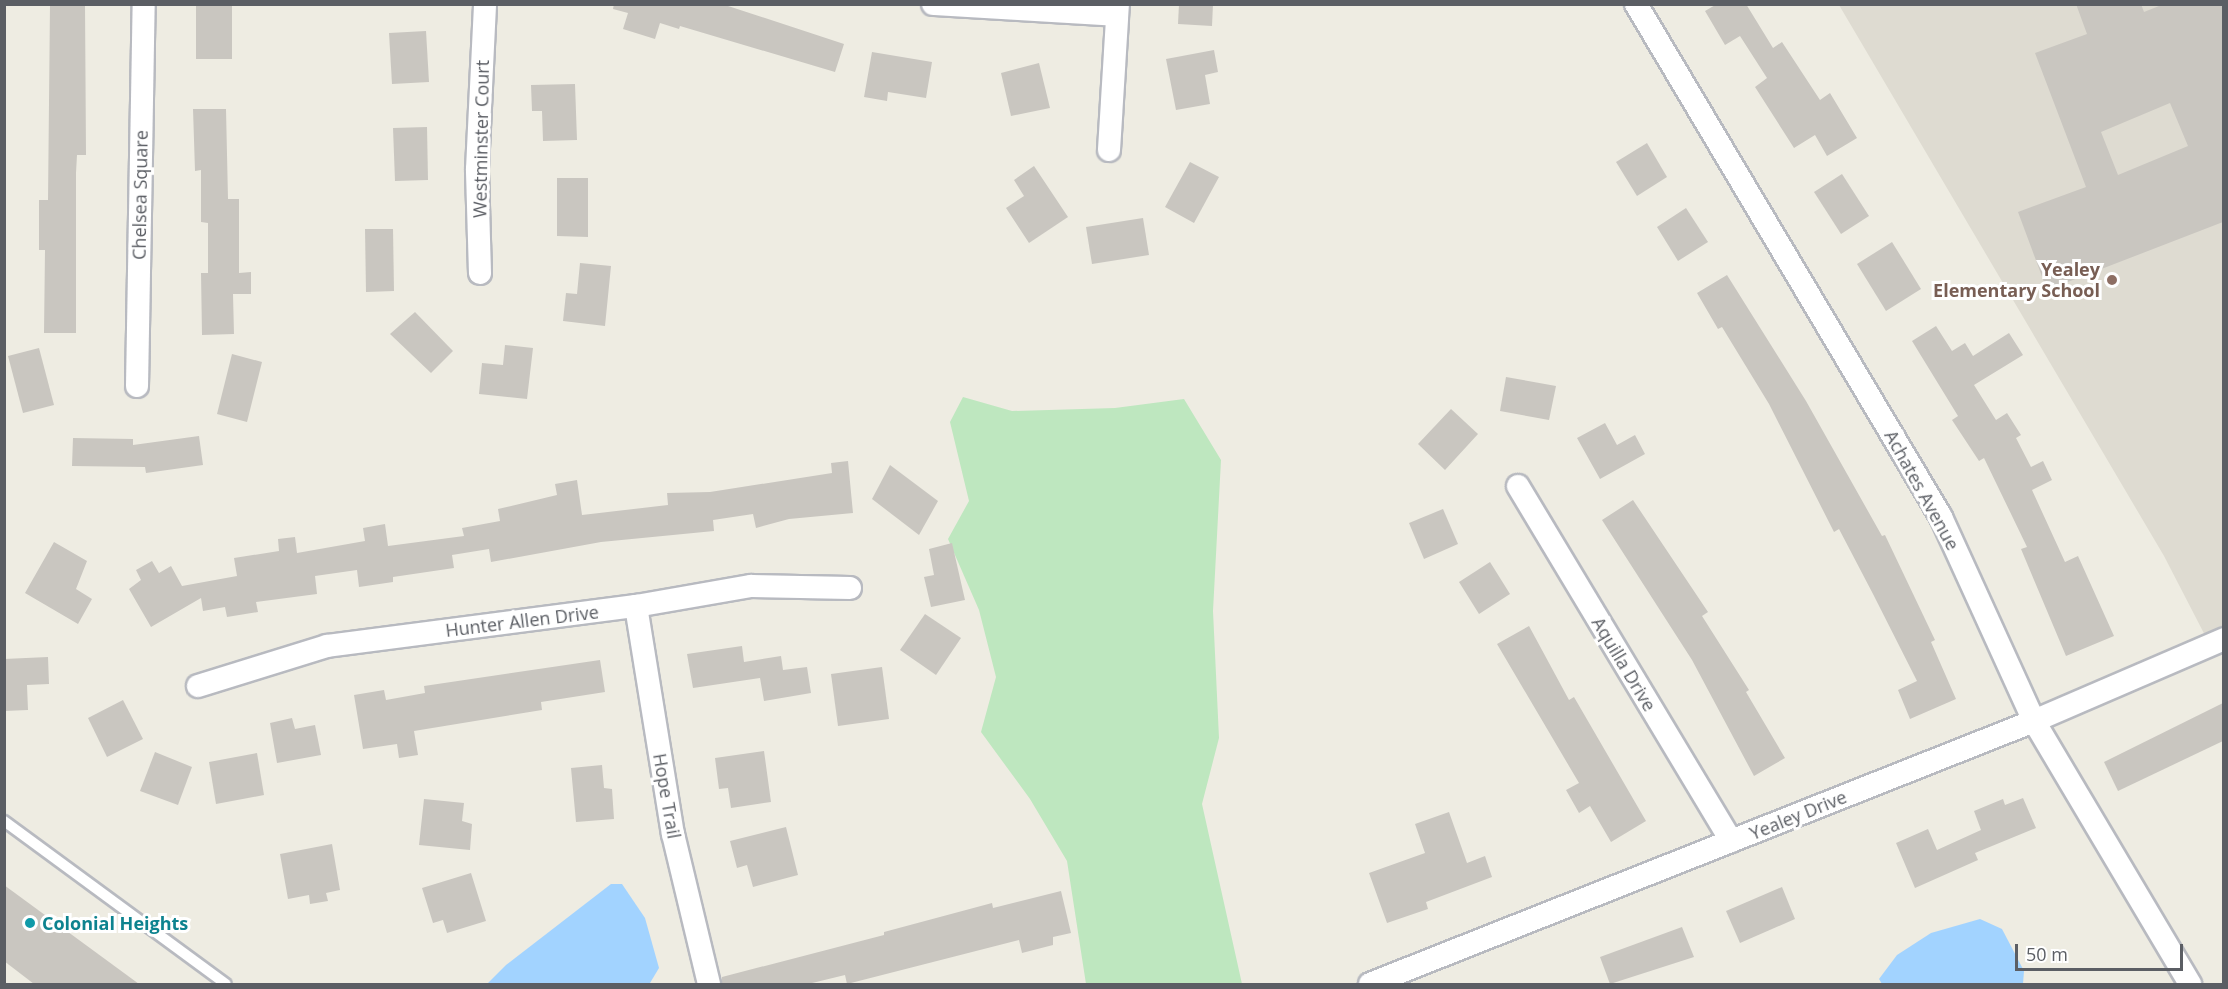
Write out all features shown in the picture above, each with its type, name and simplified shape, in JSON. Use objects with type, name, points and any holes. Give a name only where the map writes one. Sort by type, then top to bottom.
[{"type":"street","name":"Chelsea Square","points":[[137,386],[144,4]]},
{"type":"street","name":"Westminster Court","points":[[480,273],[477,169],[485,4]]},
{"type":"street","points":[[933,4],[1118,10],[1109,150]]},
{"type":"street","name":"Achates Avenue","points":[[1636,4],[1941,517],[2034,721],[2190,984]]},
{"type":"street","name":"Aquilla Drive","points":[[1518,486],[1731,842]]},
{"type":"street","name":"Hunter Allen Drive","points":[[198,686],[327,646],[636,606],[751,586],[850,588]]},
{"type":"street","name":"Hope Trail","points":[[636,606],[673,834],[709,984]]},
{"type":"street","name":"Yealey Drive","points":[[1370,984],[2034,721],[2223,639]]},
{"type":"lane","points":[[4,821],[226,984]]},
{"type":"shaded area","name":"Yealey Elementary School","points":[[1839,5],[2223,5],[2223,639],[2210,645],[2164,556]]},
{"type":"green space","points":[[963,397],[1012,411],[1115,408],[1184,399],[1221,460],[1213,611],[1219,738],[1202,804],[1242,984],[1086,984],[1067,861],[1030,799],[981,732],[996,677],[979,610],[948,539],[969,501],[950,422]]},
{"type":"water","points":[[611,884],[622,884],[645,918],[659,968],[650,983],[487,984],[506,965]]},
{"type":"water","points":[[1980,919],[2002,929],[2024,971],[2023,984],[1882,984],[1879,979],[1897,955],[1931,933]]},
{"type":"building","points":[[50,4],[85,4],[86,155],[77,155],[76,333],[44,333],[45,250],[39,250],[39,200],[48,200]]},
{"type":"building","points":[[196,4],[232,4],[232,59],[196,59]]},
{"type":"building","points":[[614,4],[722,4],[844,44],[835,72],[680,26],[679,29],[660,23],[655,39],[623,29],[628,13],[613,9]]},
{"type":"building","points":[[1179,4],[1213,4],[1212,26],[1178,24]]},
{"type":"building","points":[[1717,4],[1746,4],[1773,48],[1782,42],[1820,100],[1830,93],[1857,138],[1827,156],[1815,135],[1794,148],[1755,87],[1767,78],[1740,36],[1725,45],[1705,11]]},
{"type":"building","name":"Yealey Elementary School","points":[[2076,4],[2141,4],[2144,12],[2164,4],[2223,4],[2223,222],[2047,290],[2018,212],[2086,187],[2035,53],[2087,34]],"holes":[[[2170,103],[2188,146],[2118,175],[2101,132]]]},
{"type":"building","points":[[426,31],[429,82],[392,84],[389,33]]},
{"type":"building","points":[[1214,50],[1218,72],[1205,75],[1210,104],[1176,110],[1166,59]]},
{"type":"building","points":[[872,52],[932,62],[926,98],[888,92],[887,101],[864,97]]},
{"type":"building","points":[[1039,63],[1050,108],[1011,116],[1001,73]]},
{"type":"building","points":[[575,84],[577,140],[543,141],[542,111],[532,111],[531,85]]},
{"type":"building","points":[[193,109],[226,109],[228,199],[239,199],[239,273],[251,272],[251,294],[233,294],[234,334],[202,335],[201,273],[208,273],[208,223],[201,222],[201,170],[195,171]]},
{"type":"building","points":[[427,127],[428,180],[395,181],[393,128]]},
{"type":"building","points":[[1647,143],[1667,177],[1637,196],[1616,162]]},
{"type":"building","points":[[1190,162],[1219,177],[1194,223],[1165,207]]},
{"type":"building","points":[[1034,166],[1068,217],[1029,243],[1006,208],[1024,196],[1014,180]]},
{"type":"building","points":[[1842,174],[1869,216],[1841,234],[1814,192]]},
{"type":"building","points":[[557,178],[588,178],[588,237],[557,236]]},
{"type":"building","points":[[1686,208],[1708,242],[1678,261],[1657,227]]},
{"type":"building","points":[[1143,218],[1149,255],[1092,264],[1086,227]]},
{"type":"building","points":[[365,229],[393,229],[394,291],[366,292]]},
{"type":"building","points":[[1892,242],[1921,289],[1886,311],[1857,264]]},
{"type":"building","points":[[580,263],[611,266],[605,326],[563,321],[566,293],[577,294]]},
{"type":"building","points":[[1727,275],[1806,401],[1882,536],[1885,535],[1935,640],[1931,642],[1956,699],[1910,719],[1898,690],[1917,681],[1839,529],[1834,532],[1769,404],[1722,327],[1718,329],[1697,293]]},
{"type":"building","points":[[415,312],[453,351],[431,373],[390,334]]},
{"type":"building","points":[[1936,326],[1952,351],[1965,343],[1973,356],[2009,333],[2023,355],[1974,385],[1996,420],[2007,413],[2021,435],[2016,438],[2031,467],[2043,461],[2052,480],[2032,490],[2065,562],[2078,556],[2114,636],[2066,656],[2021,549],[2027,547],[1984,458],[1979,461],[1952,420],[1958,416],[1912,341]]},
{"type":"building","points":[[505,345],[533,348],[527,399],[479,394],[482,363],[503,365]]},
{"type":"building","points":[[39,348],[54,405],[23,413],[8,356]]},
{"type":"building","points":[[232,354],[262,362],[247,422],[217,414]]},
{"type":"building","points":[[1506,377],[1556,386],[1549,420],[1500,411]]},
{"type":"building","points":[[1451,409],[1478,434],[1445,470],[1418,444]]},
{"type":"building","points":[[1605,423],[1617,445],[1635,435],[1645,454],[1600,479],[1577,438]]},
{"type":"building","points":[[199,436],[203,465],[146,473],[145,467],[72,466],[73,438],[133,439],[133,445]]},
{"type":"building","points":[[848,461],[853,513],[789,519],[756,528],[753,514],[713,520],[714,531],[601,542],[491,562],[489,549],[452,555],[454,568],[393,577],[393,582],[359,587],[357,570],[315,576],[317,594],[256,602],[258,612],[227,617],[225,607],[203,611],[201,598],[151,627],[129,589],[141,580],[136,570],[152,561],[159,573],[171,566],[182,586],[237,576],[234,558],[279,551],[278,539],[295,537],[297,553],[365,541],[363,528],[385,524],[388,546],[464,536],[462,528],[500,521],[498,509],[557,495],[555,484],[577,480],[582,515],[668,505],[667,493],[710,492],[832,473],[831,463]]},
{"type":"building","points":[[890,465],[938,501],[919,535],[872,499]]},
{"type":"building","points":[[1633,500],[1708,612],[1702,616],[1749,690],[1746,692],[1785,758],[1754,776],[1692,660],[1602,520]]},
{"type":"building","points":[[1443,509],[1458,544],[1424,559],[1409,523]]},
{"type":"building","points":[[54,542],[87,561],[76,589],[92,599],[78,624],[25,593]]},
{"type":"building","points":[[952,543],[965,600],[931,607],[924,577],[934,575],[929,549]]},
{"type":"building","points":[[1490,562],[1510,594],[1479,614],[1459,582]]},
{"type":"building","points":[[925,614],[961,638],[936,675],[900,650]]},
{"type":"building","points":[[1529,626],[1569,700],[1574,697],[1646,821],[1611,842],[1590,806],[1579,813],[1566,790],[1579,783],[1497,644]]},
{"type":"building","points":[[742,646],[744,662],[781,656],[783,670],[807,667],[811,693],[764,701],[760,678],[693,688],[687,654]]},
{"type":"building","points":[[48,657],[49,684],[27,685],[28,710],[4,711],[4,659]]},
{"type":"building","points":[[600,660],[605,692],[541,702],[542,710],[414,731],[418,755],[399,758],[397,744],[363,749],[354,695],[384,690],[386,700],[425,693],[424,686]]},
{"type":"building","points":[[882,667],[889,719],[838,726],[831,674]]},
{"type":"building","points":[[123,700],[143,739],[107,757],[88,718]]},
{"type":"building","points":[[2223,703],[2223,741],[2118,791],[2104,762]]},
{"type":"building","points":[[292,718],[295,729],[315,725],[321,755],[277,763],[270,723]]},
{"type":"building","points":[[764,751],[771,802],[731,808],[728,788],[719,789],[715,758]]},
{"type":"building","points":[[155,752],[192,767],[178,805],[140,791]]},
{"type":"building","points":[[257,753],[264,795],[216,804],[209,762]]},
{"type":"building","points":[[602,765],[604,788],[612,789],[614,819],[576,822],[571,768]]},
{"type":"building","points":[[2023,798],[2036,828],[1975,853],[1978,860],[1915,888],[1896,843],[1928,829],[1937,850],[1981,830],[1974,811],[2003,799],[2005,805]]},
{"type":"building","points":[[424,799],[464,803],[462,821],[472,824],[470,850],[419,845]]},
{"type":"building","points":[[1449,812],[1467,863],[1485,856],[1492,877],[1426,902],[1428,909],[1387,923],[1369,873],[1425,853],[1415,824]]},
{"type":"building","points":[[786,827],[798,875],[753,887],[747,865],[737,868],[730,841]]},
{"type":"building","points":[[332,844],[340,890],[326,893],[328,901],[310,904],[309,895],[288,899],[280,854]]},
{"type":"building","points":[[471,873],[486,921],[447,933],[443,920],[433,923],[422,888]]},
{"type":"building","name":"Colonial Heights","points":[[4,885],[139,984],[34,984],[4,961]]},
{"type":"building","points":[[1782,887],[1795,919],[1740,943],[1726,911]]},
{"type":"building","points":[[1061,891],[1071,933],[1053,937],[1053,945],[1022,953],[1019,940],[847,984],[845,975],[808,984],[722,984],[722,977],[884,935],[884,932],[992,903],[993,908]]},
{"type":"building","points":[[1682,927],[1694,957],[1610,984],[1600,957]]},
{"type":"place","name":"Yealey Elementary School","points":[[2112,280]]},
{"type":"place","name":"Colonial Heights","points":[[30,923]]}]
